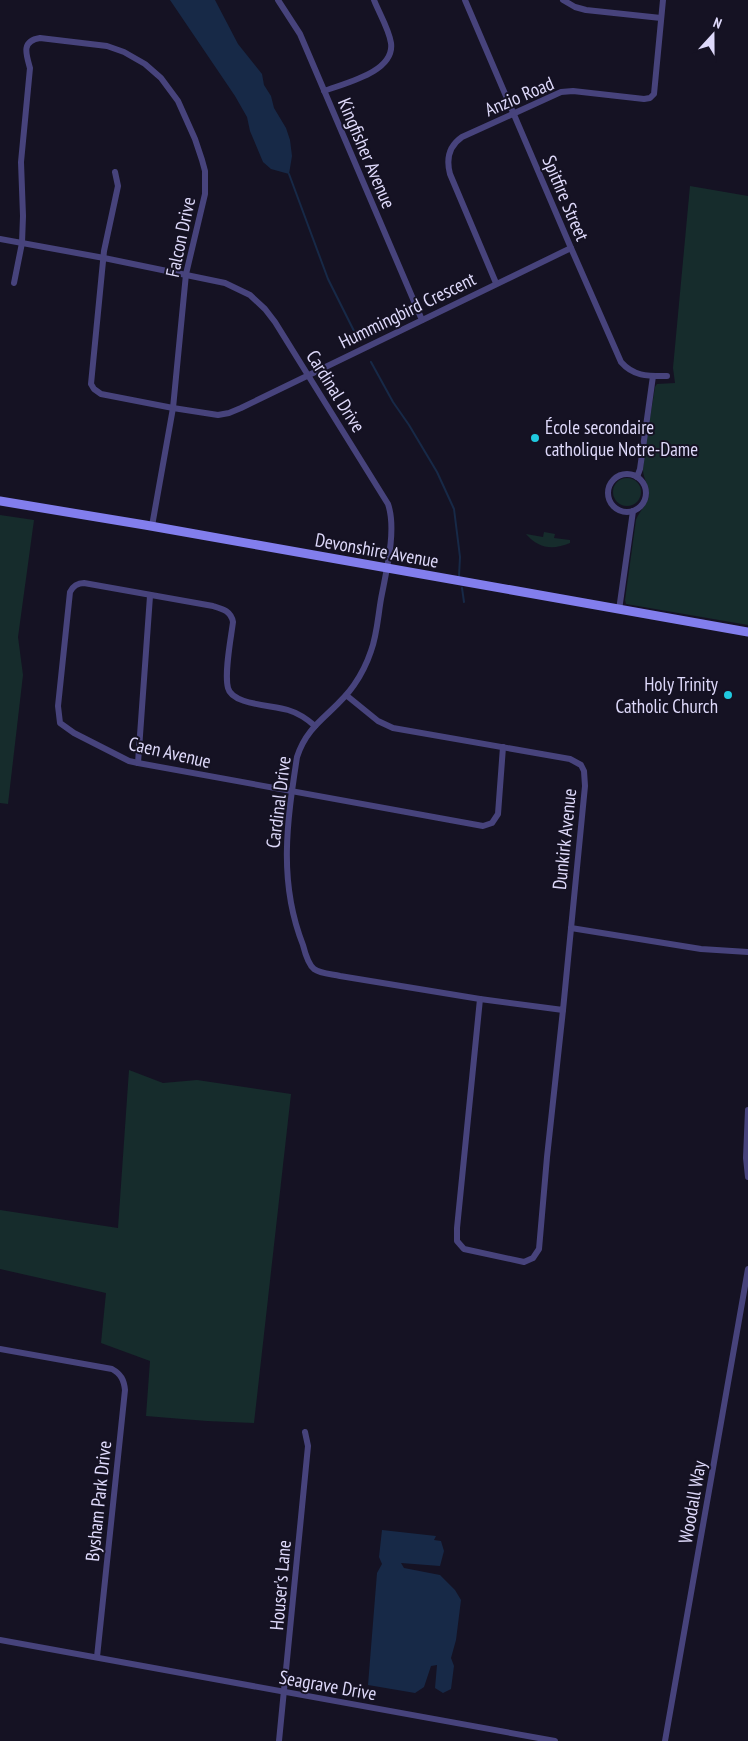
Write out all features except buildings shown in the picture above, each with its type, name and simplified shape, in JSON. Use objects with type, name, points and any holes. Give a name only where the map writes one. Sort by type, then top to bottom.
[{"type":"main road","name":"Devonshire Avenue","points":[[0,501],[152,526],[748,632]]},
{"type":"street","name":"Kingfisher Avenue","points":[[278,0],[299,33],[422,320]]},
{"type":"street","points":[[324,91],[379,69],[387,60],[391,42],[374,0]]},
{"type":"street","name":"Spitfire Street","points":[[465,0],[570,248],[622,362],[628,369],[636,373],[667,376]]},
{"type":"street","points":[[563,0],[573,6],[586,10],[661,18]]},
{"type":"street","name":"Anzio Road","points":[[496,284],[450,174],[448,159],[451,148],[458,140],[555,94],[567,91],[644,99],[650,98],[654,94],[663,0]]},
{"type":"street","name":"Falcon Drive","points":[[14,283],[22,243],[24,216],[21,162],[30,68],[26,47],[32,41],[40,38],[104,46],[136,58],[161,78],[178,101],[199,149],[205,171],[205,194],[202,215],[186,274],[173,408],[152,526]]},
{"type":"street","name":"Hummingbird Crescent","points":[[115,172],[118,186],[104,258],[91,379],[92,387],[101,394],[173,408],[218,414],[229,413],[570,248]]},
{"type":"street","name":"Cardinal Drive","points":[[0,239],[186,274],[225,283],[250,296],[265,309],[274,321],[388,504],[391,522],[386,569],[371,650],[362,672],[346,695],[306,736],[300,748],[292,792],[286,849],[286,878],[296,928],[310,964],[314,969],[340,976],[480,999],[562,1010]]},
{"type":"street","points":[[637,477],[640,469],[653,376]]},
{"type":"street","points":[[619,610],[634,511],[642,504],[646,492],[637,477],[625,474],[613,479],[608,491],[608,498],[616,508],[622,511],[634,511]]},
{"type":"street","name":"Caen Avenue","points":[[314,726],[295,712],[240,700],[230,694],[227,686],[227,676],[233,622],[229,612],[219,608],[84,583],[79,583],[72,588],[70,592],[58,706],[60,723],[129,761],[479,826],[492,823],[498,814],[503,747]]},
{"type":"street","points":[[138,763],[150,596]]},
{"type":"street","name":"Dunkirk Avenue","points":[[346,695],[378,721],[389,727],[570,758],[581,765],[584,771],[585,786],[571,928]]},
{"type":"street","points":[[480,999],[457,1241],[464,1249],[524,1262],[533,1258],[539,1249],[571,928],[701,948],[748,952]]},
{"type":"street","points":[[748,1110],[746,1158],[748,1177]]},
{"type":"street","name":"Woodall Way","points":[[665,1741],[748,1269]]},
{"type":"street","name":"Bysham Park Drive","points":[[0,1349],[112,1369],[119,1373],[124,1381],[125,1390],[97,1657]]},
{"type":"street","name":"Houser's Lane","points":[[280,1741],[308,1446],[305,1432]]},
{"type":"street","points":[[0,1640],[97,1657]]},
{"type":"street","name":"Seagrave Drive","points":[[97,1657],[555,1741]]},
{"type":"green space","points":[[690,186],[748,196],[748,625],[626,604],[625,600],[636,520],[647,503],[649,496],[643,470],[655,387],[657,384],[675,383],[673,368]]},
{"type":"green space","points":[[627,478],[637,482],[641,492],[637,502],[627,506],[617,502],[613,492],[617,482]]},
{"type":"green space","points":[[0,515],[34,520],[18,637],[23,675],[8,804],[0,803]]},
{"type":"green space","points":[[544,532],[555,534],[554,538],[570,540],[570,543],[558,547],[546,547],[536,543],[526,534],[543,537]]},
{"type":"green space","points":[[129,1070],[163,1083],[197,1080],[291,1094],[254,1423],[146,1416],[150,1361],[101,1343],[106,1293],[0,1269],[0,1210],[118,1228]]},
{"type":"water","points":[[170,0],[215,0],[238,44],[262,74],[264,85],[271,96],[274,108],[286,128],[292,156],[289,174],[271,169],[263,162],[250,131],[247,117],[235,96]]},
{"type":"water","points":[[382,1530],[436,1536],[434,1540],[441,1541],[444,1551],[440,1566],[401,1563],[404,1568],[440,1575],[455,1590],[461,1600],[456,1640],[451,1658],[454,1666],[451,1689],[443,1693],[435,1688],[437,1665],[431,1666],[424,1687],[415,1693],[368,1685],[377,1573],[382,1564],[379,1557]]},
{"type":"waterway","points":[[289,174],[328,279],[356,335]]},
{"type":"waterway","points":[[371,362],[393,402],[437,472],[454,509],[460,557],[459,576]]},
{"type":"waterway","points":[[462,588],[464,602]]},
{"type":"place","name":"École secondaire catholique Notre-Dame","points":[[535,438]]},
{"type":"place","name":"Holy Trinity Catholic Church","points":[[728,695]]}]
